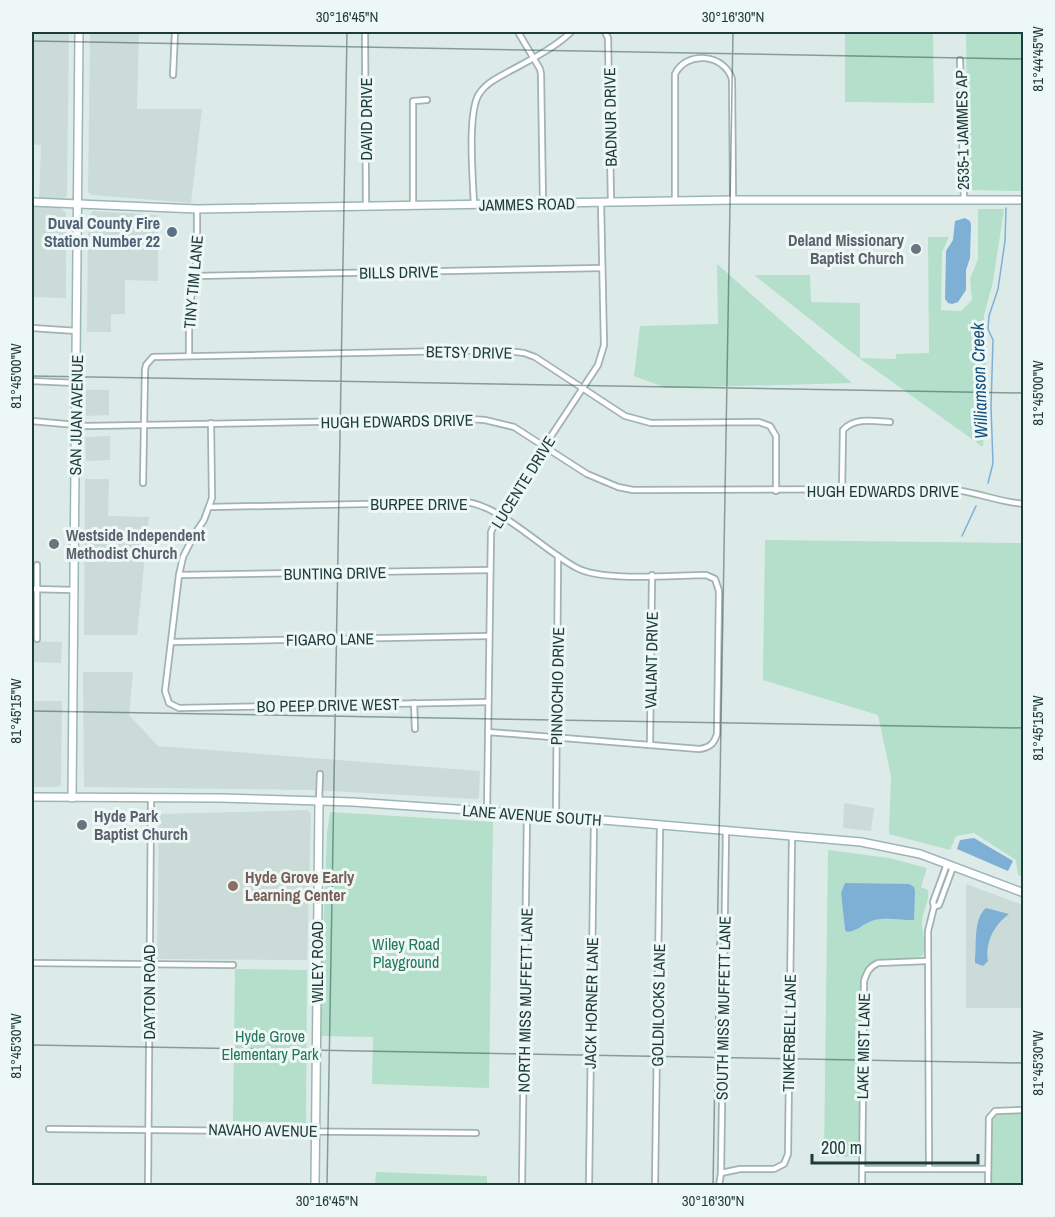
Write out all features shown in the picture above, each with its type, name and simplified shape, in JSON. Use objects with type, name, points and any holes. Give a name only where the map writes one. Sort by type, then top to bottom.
[{"type":"main road","name":"SAN JUAN AVENUE","points":[[72,798],[79,32]]},
{"type":"main road","name":"JAMMES ROAD","points":[[32,202],[197,209],[732,200],[1023,200]]},
{"type":"main road","name":"LANE AVENUE SOUTH","points":[[32,797],[319,801],[556,816],[792,836],[883,846],[920,854],[1023,893]]},
{"type":"main road","name":"WILEY ROAD","points":[[315,1185],[319,801]]},
{"type":"street","points":[[173,75],[175,32]]},
{"type":"street","name":"DAVID DRIVE","points":[[365,32],[366,207]]},
{"type":"street","points":[[518,32],[541,74],[543,204]]},
{"type":"street","points":[[474,205],[473,117],[480,93],[493,80],[557,44],[571,32]]},
{"type":"street","name":"BADNUR DRIVE","points":[[605,32],[608,38],[611,202]]},
{"type":"street","points":[[675,201],[675,74],[684,63],[699,59],[719,61],[730,71],[732,80],[732,200]]},
{"type":"street","name":"2535-1 JAMMES AP","points":[[960,60],[964,200]]},
{"type":"street","points":[[413,206],[413,101],[427,100]]},
{"type":"street","name":"LUCENTE DRIVE","points":[[487,811],[490,538],[499,515],[584,389],[603,352],[601,202]]},
{"type":"street","name":"TINY TIM LANE","points":[[189,355],[189,312],[198,242],[197,209]]},
{"type":"street","name":"BILLS DRIVE","points":[[195,276],[602,268]]},
{"type":"street","points":[[32,328],[76,331]]},
{"type":"street","name":"BETSY DRIVE","points":[[143,483],[146,365],[153,357],[500,350],[535,357],[625,416],[643,422],[759,422],[770,426],[776,436],[776,490]]},
{"type":"street","points":[[32,381],[76,383]]},
{"type":"street","name":"HUGH EDWARDS DRIVE","points":[[32,421],[75,426],[485,420],[514,427],[603,482],[633,490],[960,490],[1023,504]]},
{"type":"street","points":[[842,490],[843,430],[851,423],[858,421],[890,422]]},
{"type":"street","points":[[171,642],[183,557],[210,507],[213,487],[211,423]]},
{"type":"street","name":"BURPEE DRIVE","points":[[210,507],[467,502],[483,506],[558,556],[578,568],[596,574],[706,575],[715,579],[719,591],[715,742],[709,747],[699,749],[650,745]]},
{"type":"street","name":"PINNOCHIO DRIVE","points":[[556,816],[558,556]]},
{"type":"street","points":[[37,565],[34,589],[37,639]]},
{"type":"street","name":"BUNTING DRIVE","points":[[179,575],[490,570]]},
{"type":"street","name":"VALIANT DRIVE","points":[[650,745],[652,575]]},
{"type":"street","points":[[34,589],[74,590]]},
{"type":"street","name":"FIGARO LANE","points":[[171,642],[489,636]]},
{"type":"street","name":"BO PEEP DRIVE WEST","points":[[171,642],[165,691],[169,703],[179,708],[488,702]]},
{"type":"street","points":[[414,703],[415,729]]},
{"type":"street","points":[[488,732],[650,745]]},
{"type":"street","name":"WILEY ROAD","points":[[319,801],[320,774]]},
{"type":"street","name":"DAYTON ROAD","points":[[148,1185],[151,798]]},
{"type":"street","name":"NORTH MISS MUFFETT LANE","points":[[522,1185],[527,814]]},
{"type":"street","name":"JACK HORNER LANE","points":[[589,1185],[594,820]]},
{"type":"street","name":"GOLDILOCKS LANE","points":[[655,1185],[660,825]]},
{"type":"street","name":"SOUTH MISS MUFFETT LANE","points":[[719,1185],[722,1173],[726,831]]},
{"type":"street","name":"TINKERBELL LANE","points":[[722,1173],[740,1169],[774,1169],[784,1164],[788,1154],[792,836]]},
{"type":"street","points":[[929,1169],[928,931],[934,907],[933,902],[950,865]]},
{"type":"street","points":[[934,907],[939,905],[950,865]]},
{"type":"street","points":[[937,892],[943,894]]},
{"type":"street","name":"LAKE MIST LANE","points":[[862,1185],[864,981],[872,966],[878,963],[927,961]]},
{"type":"street","points":[[32,963],[233,965]]},
{"type":"street","points":[[988,1185],[991,1113],[1023,1110]]},
{"type":"street","name":"NAVAHO AVENUE","points":[[49,1129],[476,1133]]},
{"type":"street","points":[[862,1169],[988,1169]]},
{"type":"shaded area","points":[[32,32],[69,32],[67,196],[63,199],[39,198],[41,145],[32,144]]},
{"type":"shaded area","points":[[139,32],[137,109],[202,109],[191,203],[92,195],[88,192],[90,35],[91,33]]},
{"type":"shaded area","points":[[32,206],[61,208],[66,213],[66,298],[32,297]]},
{"type":"shaded area","points":[[93,211],[158,215],[158,281],[125,280],[125,314],[111,314],[111,332],[87,332],[88,217]]},
{"type":"shaded area","points":[[86,390],[109,390],[109,415],[86,416]]},
{"type":"shaded area","points":[[110,436],[110,460],[86,461],[85,437]]},
{"type":"shaded area","points":[[85,479],[109,479],[108,516],[149,517],[137,635],[84,635]]},
{"type":"shaded area","points":[[32,641],[62,642],[61,663],[32,662]]},
{"type":"shaded area","points":[[83,672],[133,672],[129,715],[158,746],[480,771],[479,797],[477,799],[311,790],[84,787]]},
{"type":"shaded area","points":[[32,701],[62,701],[61,785],[57,787],[32,787]]},
{"type":"shaded area","points":[[844,803],[874,808],[871,831],[843,828]]},
{"type":"shaded area","name":"Hyde Grove Early Learning Center","points":[[308,810],[311,814],[307,960],[157,959],[159,814]]},
{"type":"shaded area","points":[[966,884],[1023,905],[1023,1008],[966,1008]]},
{"type":"green space","points":[[845,32],[933,32],[934,103],[845,102]]},
{"type":"green space","points":[[966,32],[1023,32],[1023,191],[968,190]]},
{"type":"green space","points":[[978,209],[1004,209],[993,282],[984,315],[983,333],[987,344],[983,447],[859,358],[754,275],[810,275],[811,302],[860,303],[860,358],[896,359],[896,354],[929,353],[928,237],[949,237],[942,252],[941,310],[961,311],[972,300],[970,279],[978,259]]},
{"type":"green space","points":[[717,264],[852,383],[666,388],[634,376],[640,326],[718,324]]},
{"type":"green space","points":[[765,540],[1023,543],[1023,877],[1018,875],[1016,860],[974,833],[956,836],[950,850],[889,834],[891,776],[878,715],[763,680]]},
{"type":"green space","name":"Wiley Road Playground","points":[[330,812],[493,822],[489,1088],[372,1084],[373,1037],[321,1036],[327,833]]},
{"type":"green space","points":[[828,850],[889,858],[927,868],[921,887],[928,890],[928,899],[922,921],[923,955],[908,960],[877,961],[863,972],[859,1001],[859,1157],[824,1156]],"holes":[[[841,893],[906,920],[877,919],[847,932]]]},
{"type":"green space","name":"Hyde Grove Elementary Park","points":[[235,969],[307,970],[306,1123],[233,1121]]},
{"type":"green space","points":[[1001,1113],[1023,1113],[1023,1185],[992,1186],[992,1123],[995,1116]]},
{"type":"green space","points":[[376,1172],[487,1176],[487,1185],[375,1185]]},
{"type":"water","points":[[965,218],[970,221],[971,225],[966,290],[958,302],[952,304],[945,299],[946,251],[953,240],[955,221]]},
{"type":"water","points":[[974,838],[1013,861],[1008,871],[957,849],[960,840]]},
{"type":"water","points":[[845,883],[909,884],[914,887],[915,891],[914,920],[874,920],[854,931],[847,932],[841,893]]},
{"type":"water","points":[[986,908],[1009,914],[999,923],[989,941],[988,961],[983,966],[975,963],[976,939],[979,918]]},
{"type":"waterway","name":"Williamson Creek","points":[[988,483],[993,463],[991,407],[993,340],[988,329],[989,316],[998,289],[1005,241],[1006,208]]},
{"type":"waterway","name":"Williamson Creek","points":[[962,536],[976,506]]},
{"type":"place","name":"Duval County Fire Station Number 22","points":[[172,232]]},
{"type":"place","name":"Deland Missionary Baptist Church","points":[[916,249]]},
{"type":"place","name":"Westside Independent Methodist Church","points":[[54,544]]},
{"type":"place","name":"Hyde Park Baptist Church","points":[[82,825]]},
{"type":"place","name":"Hyde Grove Early Learning Center","points":[[233,886]]}]
